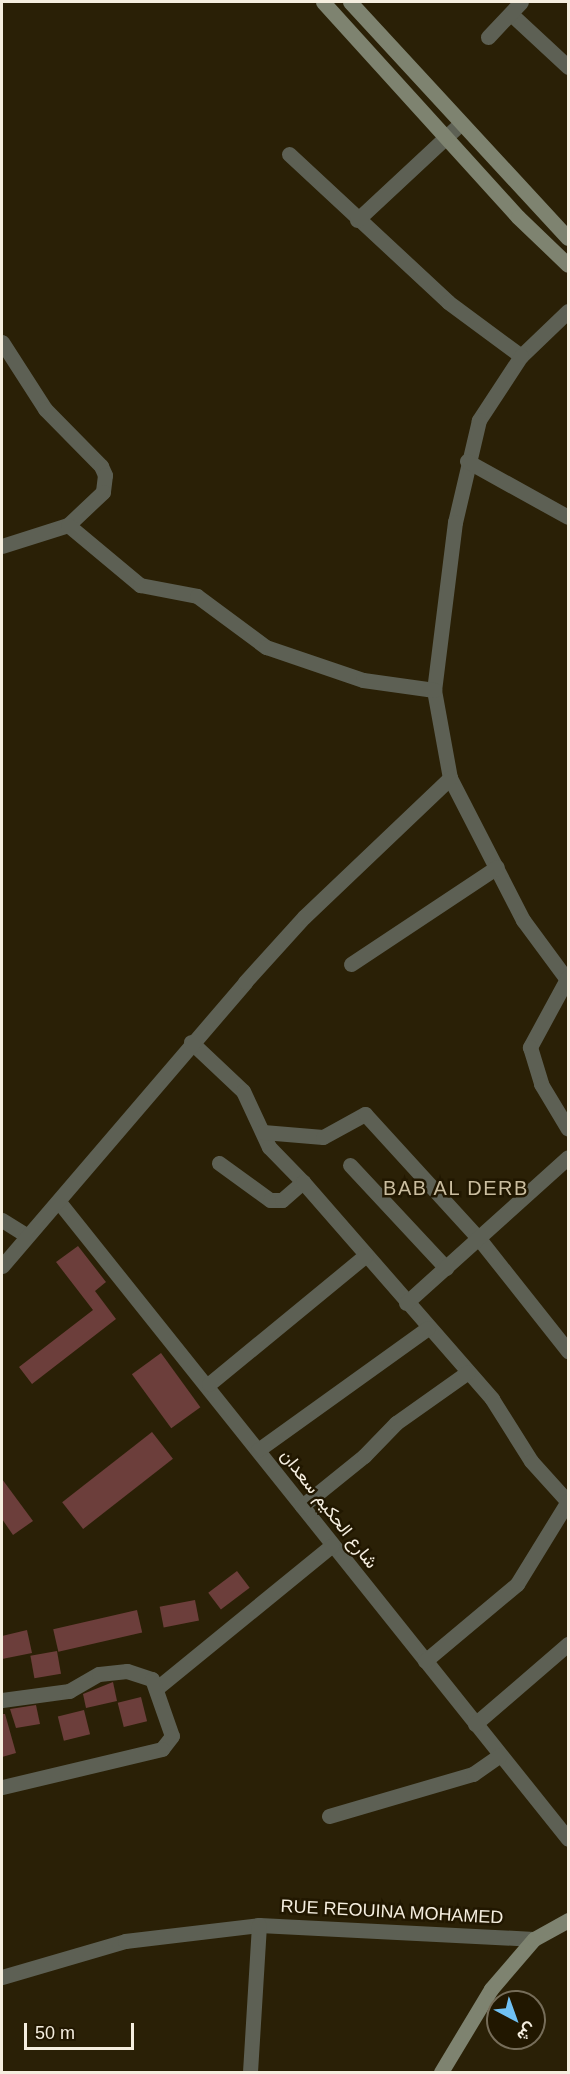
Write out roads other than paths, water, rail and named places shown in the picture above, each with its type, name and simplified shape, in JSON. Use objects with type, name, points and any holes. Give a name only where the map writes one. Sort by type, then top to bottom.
[{"type":"main road","points":[[323,2],[444,136],[568,265]]},
{"type":"main road","points":[[350,2],[568,238]]},
{"type":"main road","points":[[441,2073],[491,1989],[534,1939],[568,1920]]},
{"type":"street","points":[[488,37],[521,2]]},
{"type":"street","points":[[511,14],[568,67]]},
{"type":"street","points":[[357,220],[444,136],[461,123]]},
{"type":"street","points":[[289,154],[357,220],[448,302],[521,356]]},
{"type":"street","points":[[568,311],[521,356],[479,420],[467,461],[434,690],[450,778],[523,920],[567,979],[530,1047],[541,1084],[568,1129]]},
{"type":"street","points":[[2,342],[45,409],[101,466],[105,475],[103,492],[68,525],[2,546]]},
{"type":"street","points":[[467,461],[568,517]]},
{"type":"street","points":[[68,525],[140,585],[197,596],[266,647],[363,680],[434,690]]},
{"type":"street","points":[[2,1266],[26,1235],[59,1202],[191,1042],[304,917],[450,778]]},
{"type":"street","points":[[351,964],[497,867]]},
{"type":"street","points":[[191,1042],[243,1090],[269,1147],[303,1182],[406,1303],[492,1399],[531,1461],[568,1502],[517,1584],[424,1661]]},
{"type":"street","points":[[263,1132],[323,1137],[365,1114],[480,1240],[568,1351]]},
{"type":"street","points":[[406,1303],[480,1240],[568,1157]]},
{"type":"street","points":[[219,1163],[270,1200],[282,1200],[303,1182]]},
{"type":"street","points":[[350,1165],[446,1268]]},
{"type":"street","name":"شارع الحكيم سعدان","points":[[59,1202],[209,1384],[331,1546],[568,1839]]},
{"type":"street","points":[[2,1220],[26,1235]]},
{"type":"street","points":[[209,1384],[366,1255]]},
{"type":"street","points":[[258,1450],[428,1328]]},
{"type":"street","points":[[302,1506],[364,1456],[411,1411],[468,1372]]},
{"type":"street","points":[[158,1688],[331,1546]]},
{"type":"street","points":[[475,1724],[568,1644]]},
{"type":"street","points":[[2,1700],[69,1691],[99,1674],[116,1670],[152,1679],[158,1688],[172,1736],[162,1749],[2,1787]]},
{"type":"street","points":[[329,1816],[473,1774],[499,1756]]},
{"type":"street","points":[[250,2073],[259,1925]]},
{"type":"street","name":"RUE REOUINA MOHAMED","points":[[2,1977],[125,1941],[259,1925],[534,1939]]},
{"type":"district","name":"BAB AL DERB","points":[[456,1188]]}]
